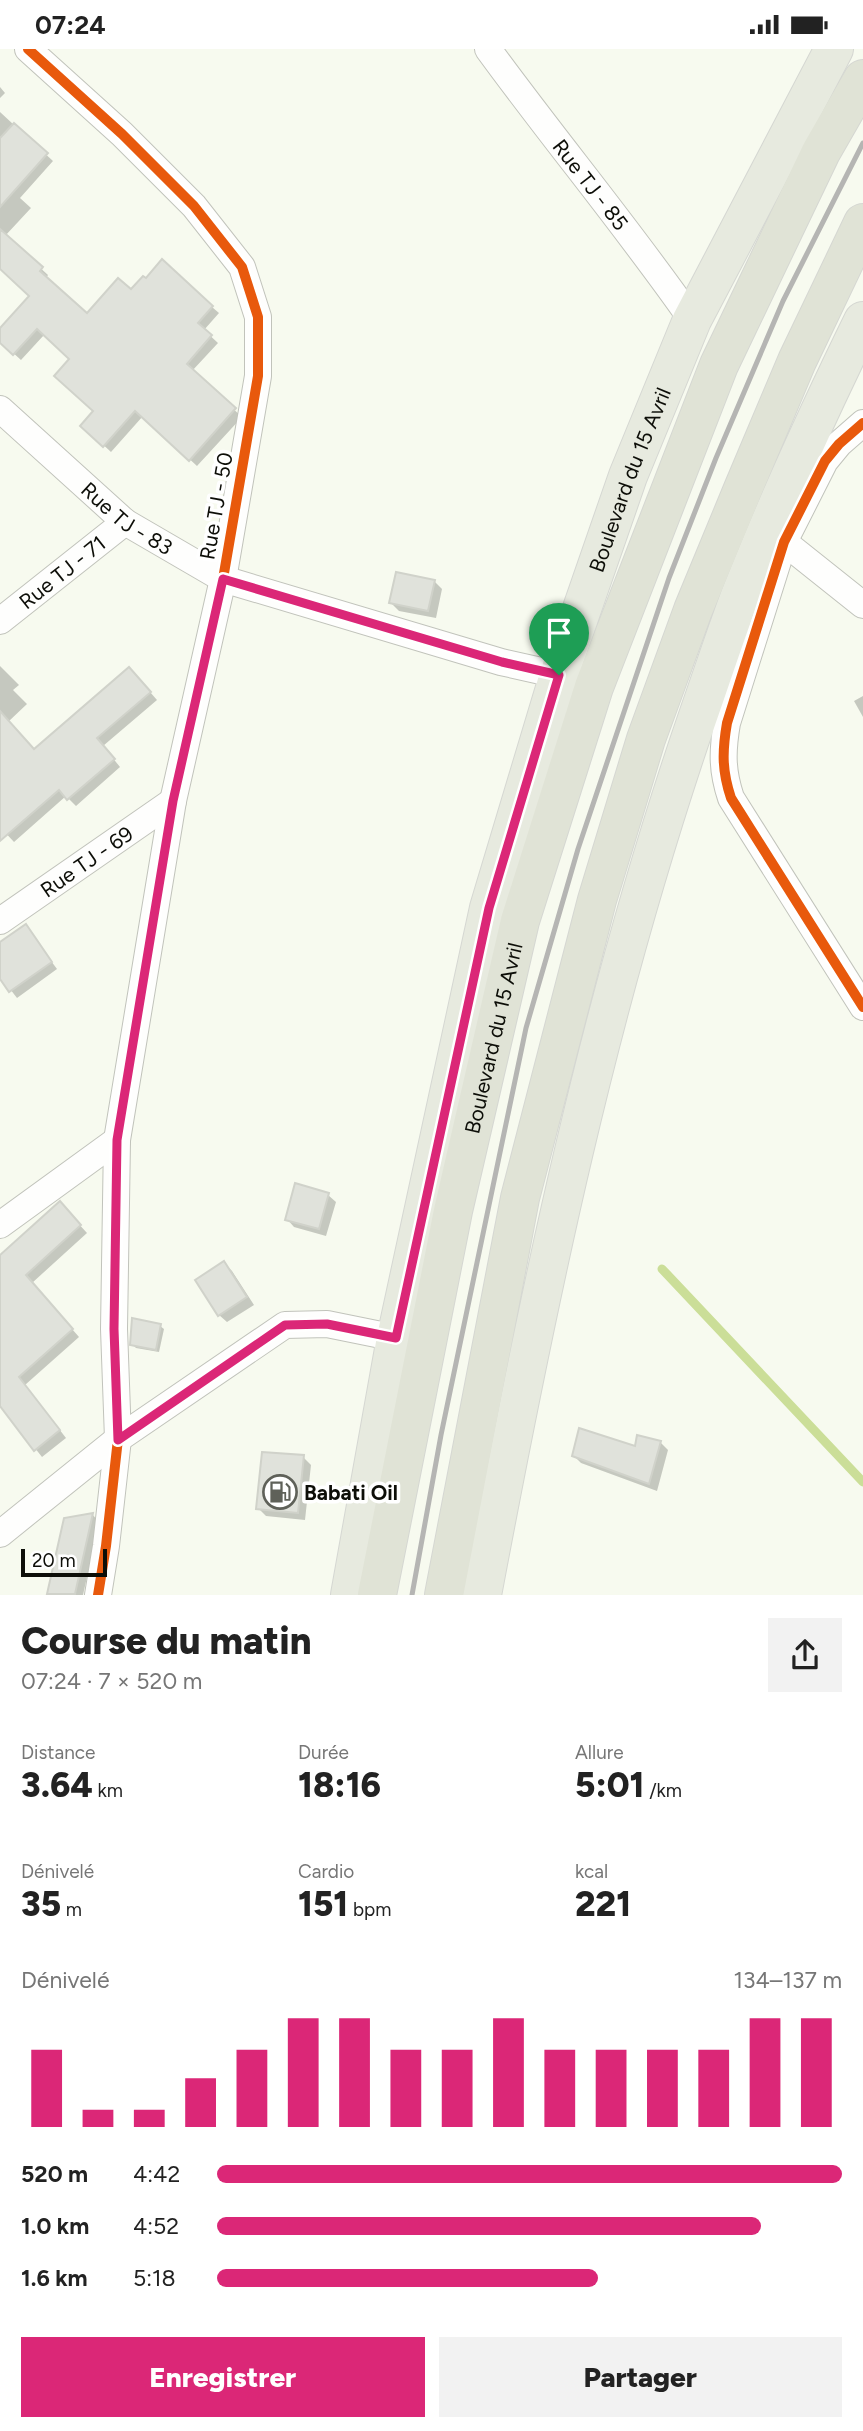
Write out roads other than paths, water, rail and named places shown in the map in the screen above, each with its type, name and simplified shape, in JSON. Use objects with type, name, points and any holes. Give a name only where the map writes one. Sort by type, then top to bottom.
[{"type":"highway","name":"Boulevard du 15 Avril","points":[[377,1594],[453,1211],[520,921],[594,687],[719,365],[821,152],[863,79]]},
{"type":"highway","points":[[444,1594],[520,1198],[597,900],[646,739],[693,610],[797,361],[863,223]]},
{"type":"main road","name":"Boulevard du 15 Avril","points":[[350,1594],[396,1338],[489,908],[559,675],[628,476],[692,320],[834,49]]},
{"type":"main road","points":[[482,1594],[525,1369],[572,1154],[617,977],[668,804],[739,598],[806,439],[863,321]]},
{"type":"street","name":"Rue TJ - 50","points":[[28,49],[122,134],[194,206],[242,267],[258,317],[258,376],[223,579],[173,801],[117,1140],[114,1329],[118,1440],[98,1594]]},
{"type":"street","name":"Rue TJ - 85","points":[[488,49],[551,135],[655,266],[692,320]]},
{"type":"street","name":"Rue TJ - 83","points":[[0,409],[125,522],[223,579],[502,662],[559,675]]},
{"type":"street","points":[[863,423],[839,443],[825,461],[784,542],[727,723],[723,747],[724,776],[731,798],[855,978],[863,1007]]},
{"type":"street","name":"Rue TJ - 71","points":[[0,621],[125,522]]},
{"type":"street","points":[[784,542],[863,605]]},
{"type":"street","name":"Rue TJ - 69","points":[[0,921],[173,801]]},
{"type":"street","points":[[0,1225],[117,1140]]},
{"type":"street","points":[[0,1534],[118,1440],[285,1325],[327,1324],[396,1338]]},
{"type":"waterway","points":[[662,1269],[863,1482]]},
{"type":"railway","points":[[412,1595],[441,1435],[526,1028],[578,849],[669,578],[716,458],[783,301],[863,143]]},
{"type":"place","name":"Babati Oil","points":[[280,1492]]}]
